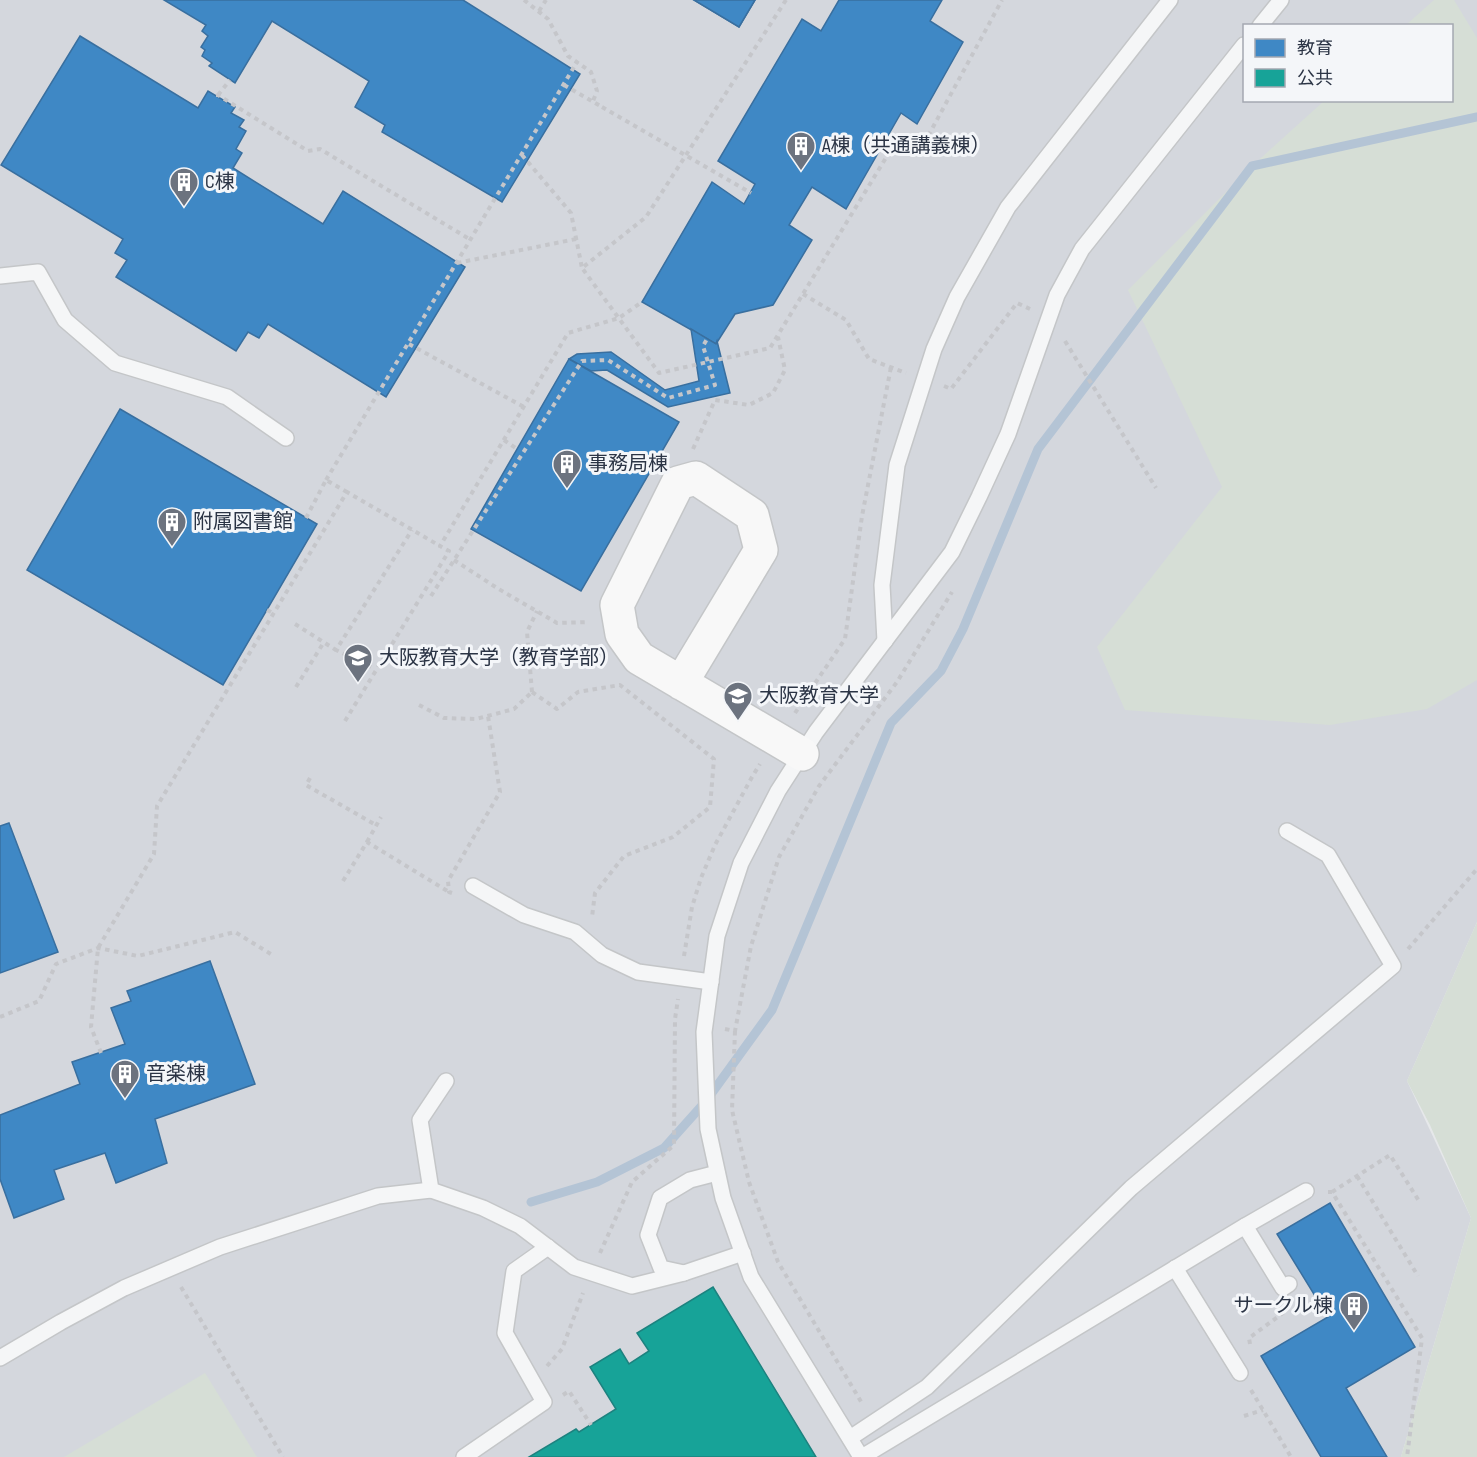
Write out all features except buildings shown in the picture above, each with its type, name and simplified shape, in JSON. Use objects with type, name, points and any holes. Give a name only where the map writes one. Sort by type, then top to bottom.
[{"type":"street","points":[[681,683],[761,550],[752,515],[696,478],[678,483],[617,604],[622,634],[639,658],[681,683],[802,754]]},
{"type":"lane","points":[[885,641],[882,585],[897,465],[934,349],[957,297],[1008,207],[1170,0]]},
{"type":"lane","points":[[1262,24],[1281,0]]},
{"type":"lane","points":[[1243,48],[1082,249],[1057,295],[1008,434],[952,552],[816,732],[778,791],[741,863],[717,936],[704,1032],[708,1129],[723,1198],[751,1277],[861,1457],[1306,1191]]},
{"type":"lane","points":[[0,276],[38,272],[65,320],[115,363],[227,397],[286,438]]},
{"type":"lane","points":[[850,1438],[927,1387],[1131,1188],[1393,966],[1328,855],[1287,831]]},
{"type":"lane","points":[[473,886],[524,915],[575,932],[602,955],[638,972],[711,982]]},
{"type":"lane","points":[[431,1190],[420,1119],[446,1081]]},
{"type":"lane","points":[[684,1272],[661,1268],[648,1235],[660,1198],[690,1180],[717,1173]]},
{"type":"lane","points":[[0,1358],[124,1288],[170,1268],[220,1247],[378,1196],[431,1190],[483,1208],[520,1226],[574,1267],[632,1286],[743,1253]]},
{"type":"lane","points":[[1245,1226],[1286,1286]]},
{"type":"lane","points":[[464,1457],[544,1402],[505,1333],[514,1271],[548,1247]]},
{"type":"lane","points":[[1175,1268],[1240,1373]]},
{"type":"path","points":[[524,0],[548,19],[568,56],[591,72],[597,91],[593,101]]},
{"type":"path","points":[[539,12],[546,0]]},
{"type":"path","points":[[582,268],[646,217],[786,0]]},
{"type":"path","points":[[522,155],[571,213],[582,268],[659,373],[770,348],[898,138],[920,151],[1002,0]]},
{"type":"path","points":[[306,518],[326,480],[578,62]]},
{"type":"path","points":[[230,80],[218,96],[308,151],[320,150],[471,240]]},
{"type":"path","points":[[564,85],[751,193]]},
{"type":"path","points":[[457,262],[576,239]]},
{"type":"path","points":[[789,722],[845,639],[862,516],[893,368],[869,359],[846,320],[803,294]]},
{"type":"path","points":[[440,546],[568,333],[619,318],[642,302]]},
{"type":"path","points":[[941,386],[951,389],[1017,303],[1032,309]]},
{"type":"path","points":[[698,438],[715,400],[749,405],[773,393],[785,370],[777,336]]},
{"type":"path","points":[[430,596],[582,361],[608,360],[668,398],[715,385],[703,346],[707,339]]},
{"type":"path","points":[[408,344],[524,407]]},
{"type":"path","points":[[1070,350],[1156,488]]},
{"type":"path","points":[[504,440],[517,449]]},
{"type":"path","points":[[326,480],[448,551],[345,722]]},
{"type":"path","points":[[101,1053],[91,1027],[98,948],[154,854],[157,806],[347,492]]},
{"type":"path","points":[[336,650],[412,530]]},
{"type":"path","points":[[454,560],[557,623],[592,622]]},
{"type":"path","points":[[885,1443],[778,1262],[750,1182],[732,1110],[735,1031],[751,946],[779,857],[819,786],[897,682],[955,588]]},
{"type":"path","points":[[267,610],[273,613]]},
{"type":"path","points":[[532,692],[527,632],[537,611]]},
{"type":"path","points":[[295,624],[336,650],[370,667]]},
{"type":"path","points":[[296,687],[324,642]]},
{"type":"path","points":[[532,692],[557,709],[578,693],[620,685],[714,759],[710,807],[674,837],[624,856],[595,893],[589,944]]},
{"type":"path","points":[[419,705],[444,718],[476,719],[514,708],[532,692]]},
{"type":"path","points":[[449,892],[448,881],[500,792],[489,716]]},
{"type":"path","points":[[683,966],[692,907],[701,878],[715,845],[763,761]]},
{"type":"path","points":[[310,778],[306,785],[376,825]]},
{"type":"path","points":[[343,881],[381,817]]},
{"type":"path","points":[[367,842],[459,897]]},
{"type":"path","points":[[1393,966],[1477,869]]},
{"type":"path","points":[[0,1017],[39,1001],[56,964],[98,948],[138,956],[235,932],[274,956]]},
{"type":"path","points":[[600,1255],[632,1182],[674,1145],[675,1019],[678,996]]},
{"type":"path","points":[[720,1028],[735,1031]]},
{"type":"path","points":[[1306,1191],[1332,1192],[1390,1155],[1419,1202]]},
{"type":"path","points":[[1356,1176],[1418,1276]]},
{"type":"path","points":[[1332,1192],[1422,1338],[1407,1457]]},
{"type":"path","points":[[170,1268],[283,1457]]},
{"type":"path","points":[[1286,1286],[1283,1313],[1249,1338],[1256,1364],[1240,1373],[1291,1457]]},
{"type":"path","points":[[562,1348],[579,1303]]},
{"type":"path","points":[[1244,1416],[1263,1410]]},
{"type":"shaded area","name":"大阪教育大学","points":[[0,0],[1477,0],[1477,922],[1407,1081],[1471,1218],[1401,1457],[0,1457]]},
{"type":"shaded area","points":[[1434,0],[1454,0],[1477,38],[1477,680],[1427,709],[1330,725],[1125,710],[1097,647],[1222,487],[1128,290],[1252,166],[1323,102],[1453,102],[1453,24],[1407,24]]},
{"type":"shaded area","points":[[1477,922],[1477,1457],[1401,1457],[1471,1218],[1430,1125],[1407,1081]]},
{"type":"shaded area","points":[[205,1373],[257,1457],[64,1457]]},
{"type":"waterway","points":[[531,1202],[597,1182],[664,1148],[706,1101],[772,1010],[891,723],[941,671],[963,629],[1038,449],[1252,166],[1477,117]]},
{"type":"place","name":"A棟（共通講義棟）","points":[[801,172]]},
{"type":"place","name":"C棟","points":[[184,208]]},
{"type":"place","name":"事務局棟","points":[[567,490]]},
{"type":"place","name":"附属図書館","points":[[172,548]]},
{"type":"place","name":"大阪教育大学（教育学部）","points":[[358,684]]},
{"type":"place","name":"大阪教育大学","points":[[738,722]]},
{"type":"place","name":"音楽棟","points":[[125,1100]]},
{"type":"place","name":"サークル棟","points":[[1354,1332]]}]
